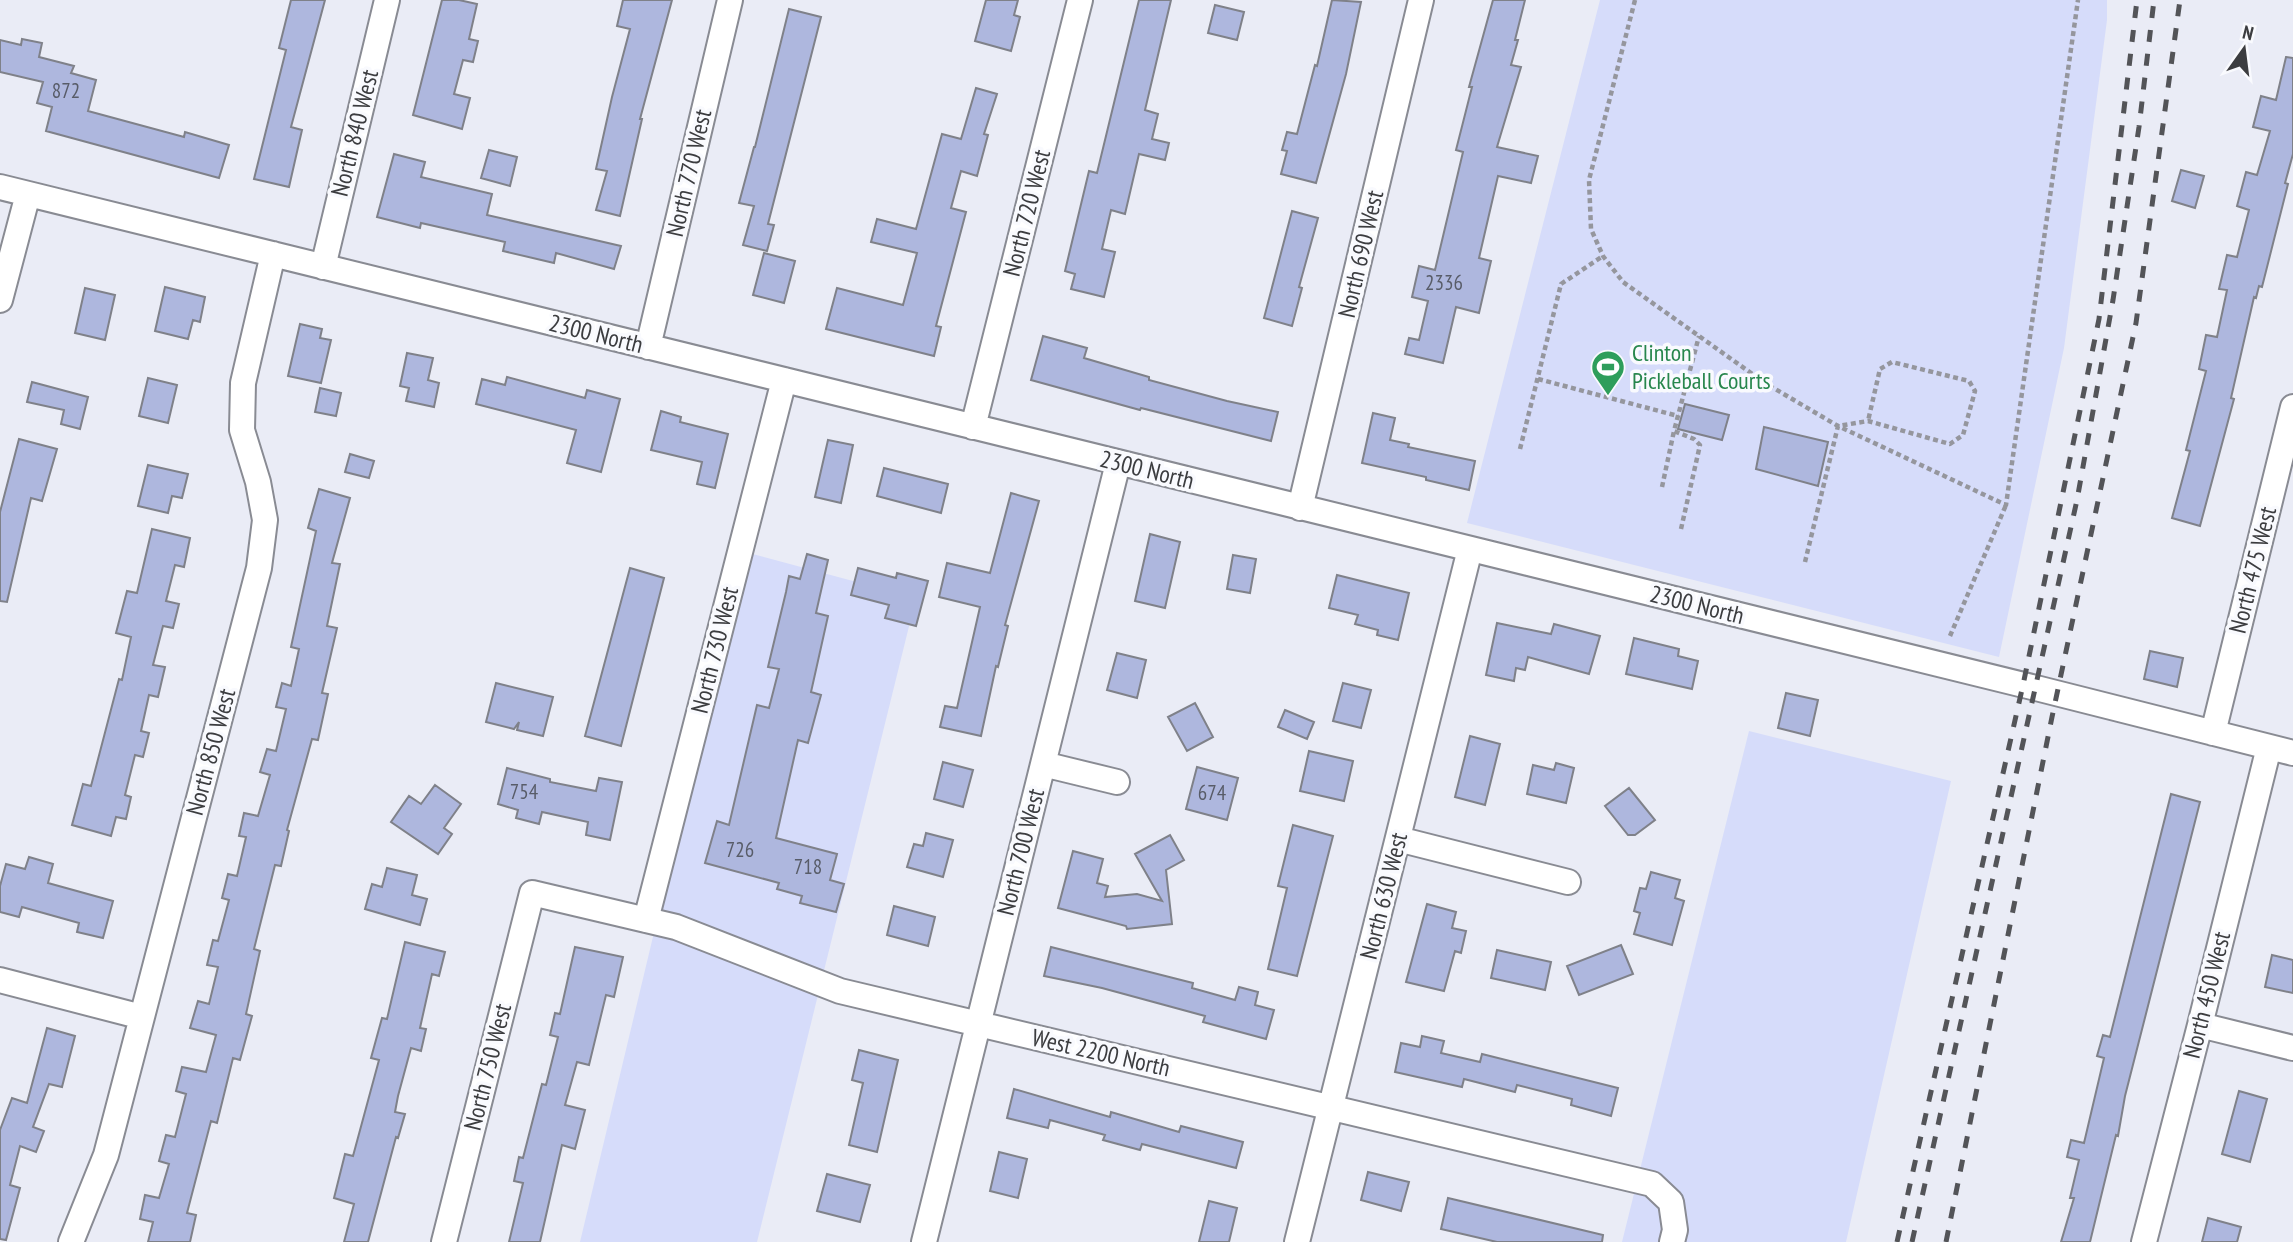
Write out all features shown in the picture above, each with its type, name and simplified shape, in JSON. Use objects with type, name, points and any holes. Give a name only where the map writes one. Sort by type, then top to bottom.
[{"type":"street","name":"North 840 West","points":[[323,267],[387,0]]},
{"type":"street","name":"North 770 West","points":[[648,347],[730,0]]},
{"type":"street","name":"North 720 West","points":[[973,427],[1080,0]]},
{"type":"street","name":"North 690 West","points":[[1300,508],[1422,0]]},
{"type":"street","name":"2300 North","points":[[0,187],[2293,753]]},
{"type":"street","points":[[0,300],[27,194]]},
{"type":"street","name":"North 850 West","points":[[71,1242],[107,1155],[259,568],[265,520],[258,482],[242,430],[243,383],[273,254]]},
{"type":"street","name":"North 730 West","points":[[646,920],[784,380]]},
{"type":"street","name":"North 475 West","points":[[2213,733],[2289,441],[2293,407]]},
{"type":"street","name":"North 700 West","points":[[924,1242],[1118,463]]},
{"type":"street","name":"North 630 West","points":[[1297,1242],[1470,549]]},
{"type":"street","name":"North 450 West","points":[[2144,1242],[2269,747]]},
{"type":"street","points":[[1043,764],[1117,782]]},
{"type":"street","points":[[1398,839],[1568,882]]},
{"type":"street","name":"West 2200 North","points":[[532,893],[676,927],[840,991],[1652,1184],[1671,1202],[1675,1230],[1672,1242]]},
{"type":"street","name":"North 750 West","points":[[444,1242],[532,893]]},
{"type":"street","points":[[0,981],[142,1017]]},
{"type":"street","points":[[2200,1025],[2293,1048]]},
{"type":"path","points":[[1635,0],[1589,180],[1591,229],[1603,256],[1623,282],[1765,383],[1838,426],[2006,505]]},
{"type":"path","points":[[1950,636],[2006,505],[2078,0]]},
{"type":"path","points":[[1520,449],[1561,284],[1603,256]]},
{"type":"path","points":[[1661,487],[1699,336]]},
{"type":"path","points":[[1838,426],[1868,421],[1950,444],[1963,435],[1975,391],[1969,381],[1892,362],[1880,369],[1868,421]]},
{"type":"path","points":[[1538,379],[1678,416]]},
{"type":"path","points":[[1805,562],[1838,426]]},
{"type":"path","points":[[1674,431],[1694,439],[1700,445],[1681,529]]},
{"type":"shaded area","points":[[1600,0],[2107,0],[2107,20],[2064,348],[1999,657],[1467,523]]},
{"type":"shaded area","points":[[745,552],[916,598],[757,1242],[580,1242]]},
{"type":"shaded area","points":[[1749,731],[1951,781],[1846,1242],[1622,1242]]},
{"type":"building","points":[[291,0],[325,0],[291,127],[302,130],[289,187],[254,179],[286,50],[279,48]]},
{"type":"building","points":[[442,0],[477,4],[469,39],[478,41],[473,62],[463,60],[454,94],[470,98],[462,129],[413,115]]},
{"type":"building","points":[[623,0],[672,0],[640,119],[620,216],[596,210],[607,171],[596,169],[630,29],[617,26]]},
{"type":"building","points":[[986,0],[1018,0],[1014,15],[1020,17],[1011,51],[975,41]]},
{"type":"building","points":[[1139,0],[1171,0],[1145,110],[1158,114],[1152,139],[1169,143],[1165,160],[1139,154],[1125,214],[1111,210],[1102,249],[1115,252],[1104,297],[1071,289],[1075,274],[1065,271],[1089,171],[1097,173]]},
{"type":"building","points":[[1332,0],[1361,2],[1346,74],[1316,183],[1281,174],[1287,151],[1282,150],[1287,132],[1297,134],[1315,65],[1317,66]]},
{"type":"building","points":[[1493,0],[1525,0],[1511,65],[1521,67],[1497,147],[1538,156],[1531,183],[1498,176],[1479,258],[1491,261],[1479,313],[1456,307],[1443,363],[1405,354],[1409,338],[1419,340],[1428,301],[1412,297],[1419,266],[1435,270],[1463,152],[1456,150],[1472,87],[1469,87]]},
{"type":"building","points":[[1215,5],[1244,12],[1237,40],[1208,33]]},
{"type":"building","points":[[789,9],[821,17],[768,224],[774,225],[767,251],[743,245],[754,206],[739,203]]},
{"type":"building","points":[[22,39],[42,43],[39,57],[74,66],[71,73],[96,80],[88,111],[184,137],[185,132],[229,145],[219,178],[46,131],[52,107],[37,103],[43,82],[0,72],[0,40],[21,45]]},
{"type":"building","points":[[2286,57],[2293,58],[2293,154],[2285,183],[2288,184],[2262,287],[2259,286],[2256,298],[2254,297],[2231,398],[2234,399],[2200,526],[2172,518],[2190,451],[2186,450],[2206,371],[2199,369],[2206,335],[2217,337],[2227,290],[2219,289],[2227,255],[2237,257],[2249,210],[2237,206],[2246,172],[2257,175],[2270,131],[2253,127],[2261,96],[2276,100]]},
{"type":"building","points":[[976,88],[997,94],[984,134],[988,135],[977,176],[961,171],[951,208],[966,212],[936,326],[941,327],[934,356],[826,329],[837,288],[903,305],[917,253],[871,242],[877,219],[916,229],[942,134],[961,139]]},
{"type":"building","points":[[489,150],[517,157],[510,186],[481,178]]},
{"type":"building","points":[[394,154],[425,162],[421,177],[492,194],[487,215],[621,246],[614,269],[556,253],[554,263],[503,251],[505,242],[421,223],[420,228],[377,217]]},
{"type":"building","points":[[2181,170],[2204,176],[2195,208],[2172,201]]},
{"type":"building","points":[[1292,211],[1318,218],[1299,287],[1302,288],[1292,326],[1264,318]]},
{"type":"building","points":[[764,253],[795,261],[784,303],[753,295]]},
{"type":"building","points":[[165,287],[205,297],[200,322],[193,320],[188,339],[155,331]]},
{"type":"building","points":[[85,288],[115,295],[105,340],[75,333]]},
{"type":"building","points":[[300,324],[322,329],[320,338],[331,340],[321,383],[288,376]]},
{"type":"building","points":[[1043,336],[1087,348],[1084,358],[1149,377],[1149,380],[1278,412],[1271,441],[1141,408],[1140,410],[1031,380]]},
{"type":"building","points":[[407,353],[433,358],[428,380],[439,383],[434,407],[406,401],[409,388],[400,386]]},
{"type":"building","points":[[507,377],[585,398],[587,390],[620,399],[601,472],[567,463],[576,430],[476,404],[482,379],[505,385]]},
{"type":"building","points":[[148,378],[177,385],[168,423],[139,416]]},
{"type":"building","points":[[32,382],[88,397],[80,429],[61,424],[64,410],[27,402]]},
{"type":"building","points":[[320,388],[341,393],[336,416],[315,412]]},
{"type":"building","points":[[1685,404],[1729,415],[1722,440],[1678,429]]},
{"type":"building","points":[[661,411],[681,417],[680,422],[728,434],[715,488],[697,484],[702,462],[651,450]]},
{"type":"building","points":[[1373,413],[1395,418],[1390,440],[1409,444],[1408,447],[1475,461],[1469,490],[1362,463]]},
{"type":"building","points":[[1764,427],[1828,442],[1818,486],[1756,469]]},
{"type":"building","points":[[19,439],[57,449],[42,501],[31,498],[7,602],[0,601],[0,512]]},
{"type":"building","points":[[828,440],[853,445],[841,503],[815,497]]},
{"type":"building","points":[[350,454],[374,461],[369,478],[345,472]]},
{"type":"building","points":[[148,465],[188,474],[182,498],[172,496],[168,513],[138,506]]},
{"type":"building","points":[[884,468],[948,484],[941,513],[877,496]]},
{"type":"building","points":[[319,489],[350,498],[332,563],[340,564],[327,626],[337,628],[322,693],[328,694],[318,740],[312,739],[287,830],[289,831],[281,866],[275,865],[254,949],[260,951],[246,1014],[252,1016],[240,1060],[233,1058],[217,1123],[211,1121],[187,1213],[196,1215],[190,1242],[148,1242],[153,1222],[140,1219],[145,1195],[159,1198],[169,1164],[159,1161],[166,1135],[175,1137],[186,1094],[176,1091],[182,1067],[206,1072],[216,1035],[190,1028],[198,1001],[209,1004],[218,967],[207,965],[213,940],[218,941],[229,900],[222,898],[228,874],[237,876],[246,837],[239,836],[244,813],[258,816],[270,775],[260,772],[267,749],[276,751],[286,709],[276,707],[282,683],[291,686],[299,649],[291,647],[316,531],[308,528]]},
{"type":"building","points":[[1011,493],[1039,501],[1005,625],[1008,626],[998,667],[996,666],[981,736],[940,727],[945,706],[957,708],[980,607],[939,597],[947,563],[990,573]]},
{"type":"building","points":[[152,529],[190,538],[184,567],[175,565],[166,601],[179,604],[173,628],[163,626],[153,665],[165,667],[158,697],[149,695],[141,731],[149,733],[143,757],[135,755],[125,795],[131,797],[126,819],[116,817],[111,836],[72,825],[83,784],[91,786],[119,679],[122,680],[131,637],[116,633],[127,591],[137,593]]},
{"type":"building","points":[[1150,534],[1180,542],[1165,608],[1135,601]]},
{"type":"building","points":[[807,554],[828,560],[816,613],[828,616],[811,692],[821,695],[808,743],[798,740],[776,838],[837,854],[830,880],[844,884],[836,912],[800,903],[802,896],[777,889],[779,883],[705,863],[717,821],[729,825],[757,705],[769,708],[779,669],[768,667],[789,576],[800,579]]},
{"type":"building","points":[[1233,555],[1256,559],[1250,593],[1227,589]]},
{"type":"building","points":[[630,568],[664,578],[621,746],[585,736]]},
{"type":"building","points":[[858,568],[896,578],[897,573],[928,581],[916,626],[885,618],[889,605],[851,595]]},
{"type":"building","points":[[1337,575],[1409,593],[1398,640],[1377,635],[1378,630],[1355,624],[1358,615],[1329,608]]},
{"type":"building","points":[[1497,623],[1551,634],[1554,624],[1600,636],[1589,674],[1528,657],[1525,670],[1516,668],[1514,681],[1486,675]]},
{"type":"building","points":[[1634,638],[1679,649],[1678,656],[1698,661],[1692,689],[1626,674]]},
{"type":"building","points":[[2150,651],[2183,658],[2177,687],[2144,679]]},
{"type":"building","points":[[1117,653],[1146,660],[1137,698],[1107,690]]},
{"type":"building","points":[[496,683],[553,697],[543,736],[517,730],[519,722],[514,729],[486,722]]},
{"type":"building","points":[[1343,683],[1371,690],[1361,728],[1333,721]]},
{"type":"building","points":[[1786,693],[1818,700],[1810,736],[1778,728]]},
{"type":"building","points":[[1195,703],[1213,737],[1187,751],[1168,717]]},
{"type":"building","points":[[1285,710],[1314,722],[1307,739],[1278,727]]},
{"type":"building","points":[[1470,736],[1500,744],[1485,805],[1455,797]]},
{"type":"building","points":[[1309,751],[1353,761],[1344,801],[1300,791]]},
{"type":"building","points":[[943,762],[973,770],[963,807],[934,799]]},
{"type":"building","points":[[1556,763],[1574,768],[1566,803],[1527,794],[1533,765],[1554,770]]},
{"type":"building","points":[[1197,767],[1238,778],[1227,820],[1186,809]]},
{"type":"building","points":[[507,768],[550,779],[550,782],[596,791],[599,778],[622,782],[610,840],[586,835],[588,822],[542,812],[539,824],[516,818],[518,810],[498,804]]},
{"type":"building","points":[[435,785],[461,804],[444,828],[452,834],[438,854],[391,822],[409,796],[421,804]]},
{"type":"building","points":[[1629,788],[1655,820],[1635,835],[1628,835],[1605,806]]},
{"type":"building","points":[[2171,794],[2200,802],[2125,1096],[2118,1136],[2116,1135],[2090,1242],[2061,1242],[2074,1198],[2070,1198],[2079,1160],[2067,1157],[2071,1140],[2084,1143],[2104,1058],[2097,1056],[2103,1035],[2110,1037]]},
{"type":"building","points":[[1293,825],[1333,836],[1297,976],[1268,969],[1287,888],[1278,886]]},
{"type":"building","points":[[926,833],[953,840],[943,877],[907,867],[914,844],[923,846]]},
{"type":"building","points":[[1170,835],[1184,860],[1166,870],[1172,924],[1127,929],[1126,926],[1058,908],[1073,851],[1103,859],[1097,883],[1108,886],[1105,897],[1137,894],[1162,901],[1135,854]]},
{"type":"building","points":[[29,857],[53,864],[48,883],[113,901],[103,938],[77,932],[79,923],[22,907],[19,917],[0,912],[0,886],[6,864],[25,869]]},
{"type":"building","points":[[387,868],[417,875],[412,895],[427,899],[420,925],[365,909],[372,884],[382,887]]},
{"type":"building","points":[[1651,872],[1680,880],[1675,898],[1684,901],[1672,945],[1634,934],[1640,913],[1634,911],[1640,888],[1646,889]]},
{"type":"building","points":[[1427,904],[1456,912],[1452,928],[1466,931],[1461,953],[1455,951],[1444,991],[1406,982]]},
{"type":"building","points":[[894,906],[935,917],[928,946],[887,935]]},
{"type":"building","points":[[405,942],[445,952],[439,976],[432,974],[420,1028],[426,1029],[421,1051],[411,1048],[398,1096],[395,1112],[405,1114],[398,1138],[396,1137],[368,1242],[344,1242],[354,1204],[334,1198],[345,1154],[353,1156],[379,1060],[371,1058],[382,1018],[387,1019]]},
{"type":"building","points":[[1621,945],[1633,974],[1579,995],[1567,966]]},
{"type":"building","points":[[575,947],[623,957],[614,997],[606,995],[589,1065],[577,1062],[565,1105],[585,1110],[575,1149],[562,1145],[540,1242],[509,1242],[523,1183],[514,1181],[519,1157],[523,1158],[542,1084],[546,1085],[558,1037],[550,1035],[555,1013],[560,1014]]},
{"type":"building","points":[[1051,947],[1193,983],[1192,988],[1235,1000],[1239,987],[1258,992],[1255,1005],[1274,1010],[1266,1039],[1203,1022],[1205,1016],[1102,988],[1044,976]]},
{"type":"building","points":[[1497,950],[1551,962],[1545,990],[1491,978]]},
{"type":"building","points":[[2272,955],[2293,960],[2293,993],[2265,987]]},
{"type":"building","points":[[47,1028],[75,1036],[62,1087],[49,1084],[33,1127],[44,1131],[36,1152],[20,1146],[10,1185],[20,1188],[6,1240],[0,1239],[0,1130],[12,1098],[27,1103]]},
{"type":"building","points":[[1422,1036],[1444,1041],[1441,1053],[1480,1062],[1482,1054],[1618,1088],[1611,1116],[1571,1105],[1572,1099],[1517,1085],[1515,1092],[1464,1079],[1462,1087],[1395,1072],[1401,1043],[1420,1047]]},
{"type":"building","points":[[859,1050],[898,1060],[877,1152],[849,1145],[863,1083],[852,1080]]},
{"type":"building","points":[[1014,1089],[1110,1117],[1111,1112],[1179,1132],[1181,1126],[1243,1142],[1236,1168],[1142,1144],[1140,1150],[1103,1140],[1105,1135],[1050,1120],[1048,1128],[1007,1118]]},
{"type":"building","points":[[2239,1091],[2267,1099],[2250,1162],[2222,1154]]},
{"type":"building","points":[[999,1152],[1027,1159],[1018,1198],[990,1191]]},
{"type":"building","points":[[1368,1172],[1409,1182],[1401,1211],[1361,1200]]},
{"type":"building","points":[[827,1174],[870,1185],[860,1222],[817,1211]]},
{"type":"building","points":[[1448,1198],[1603,1235],[1602,1242],[1497,1242],[1441,1229]]},
{"type":"building","points":[[1209,1201],[1237,1208],[1229,1242],[1199,1242]]},
{"type":"building","points":[[2208,1218],[2241,1227],[2237,1242],[2202,1242]]},
{"type":"railway","points":[[1897,1242],[2023,685],[2099,319],[2137,0]]},
{"type":"railway","points":[[1912,1242],[2077,500],[2113,300],[2139,127],[2154,0]]},
{"type":"railway","points":[[1946,1242],[2052,717],[2136,323],[2180,0]]},
{"type":"place","name":"Clinton Pickleball Courts","points":[[1608,397]]}]
